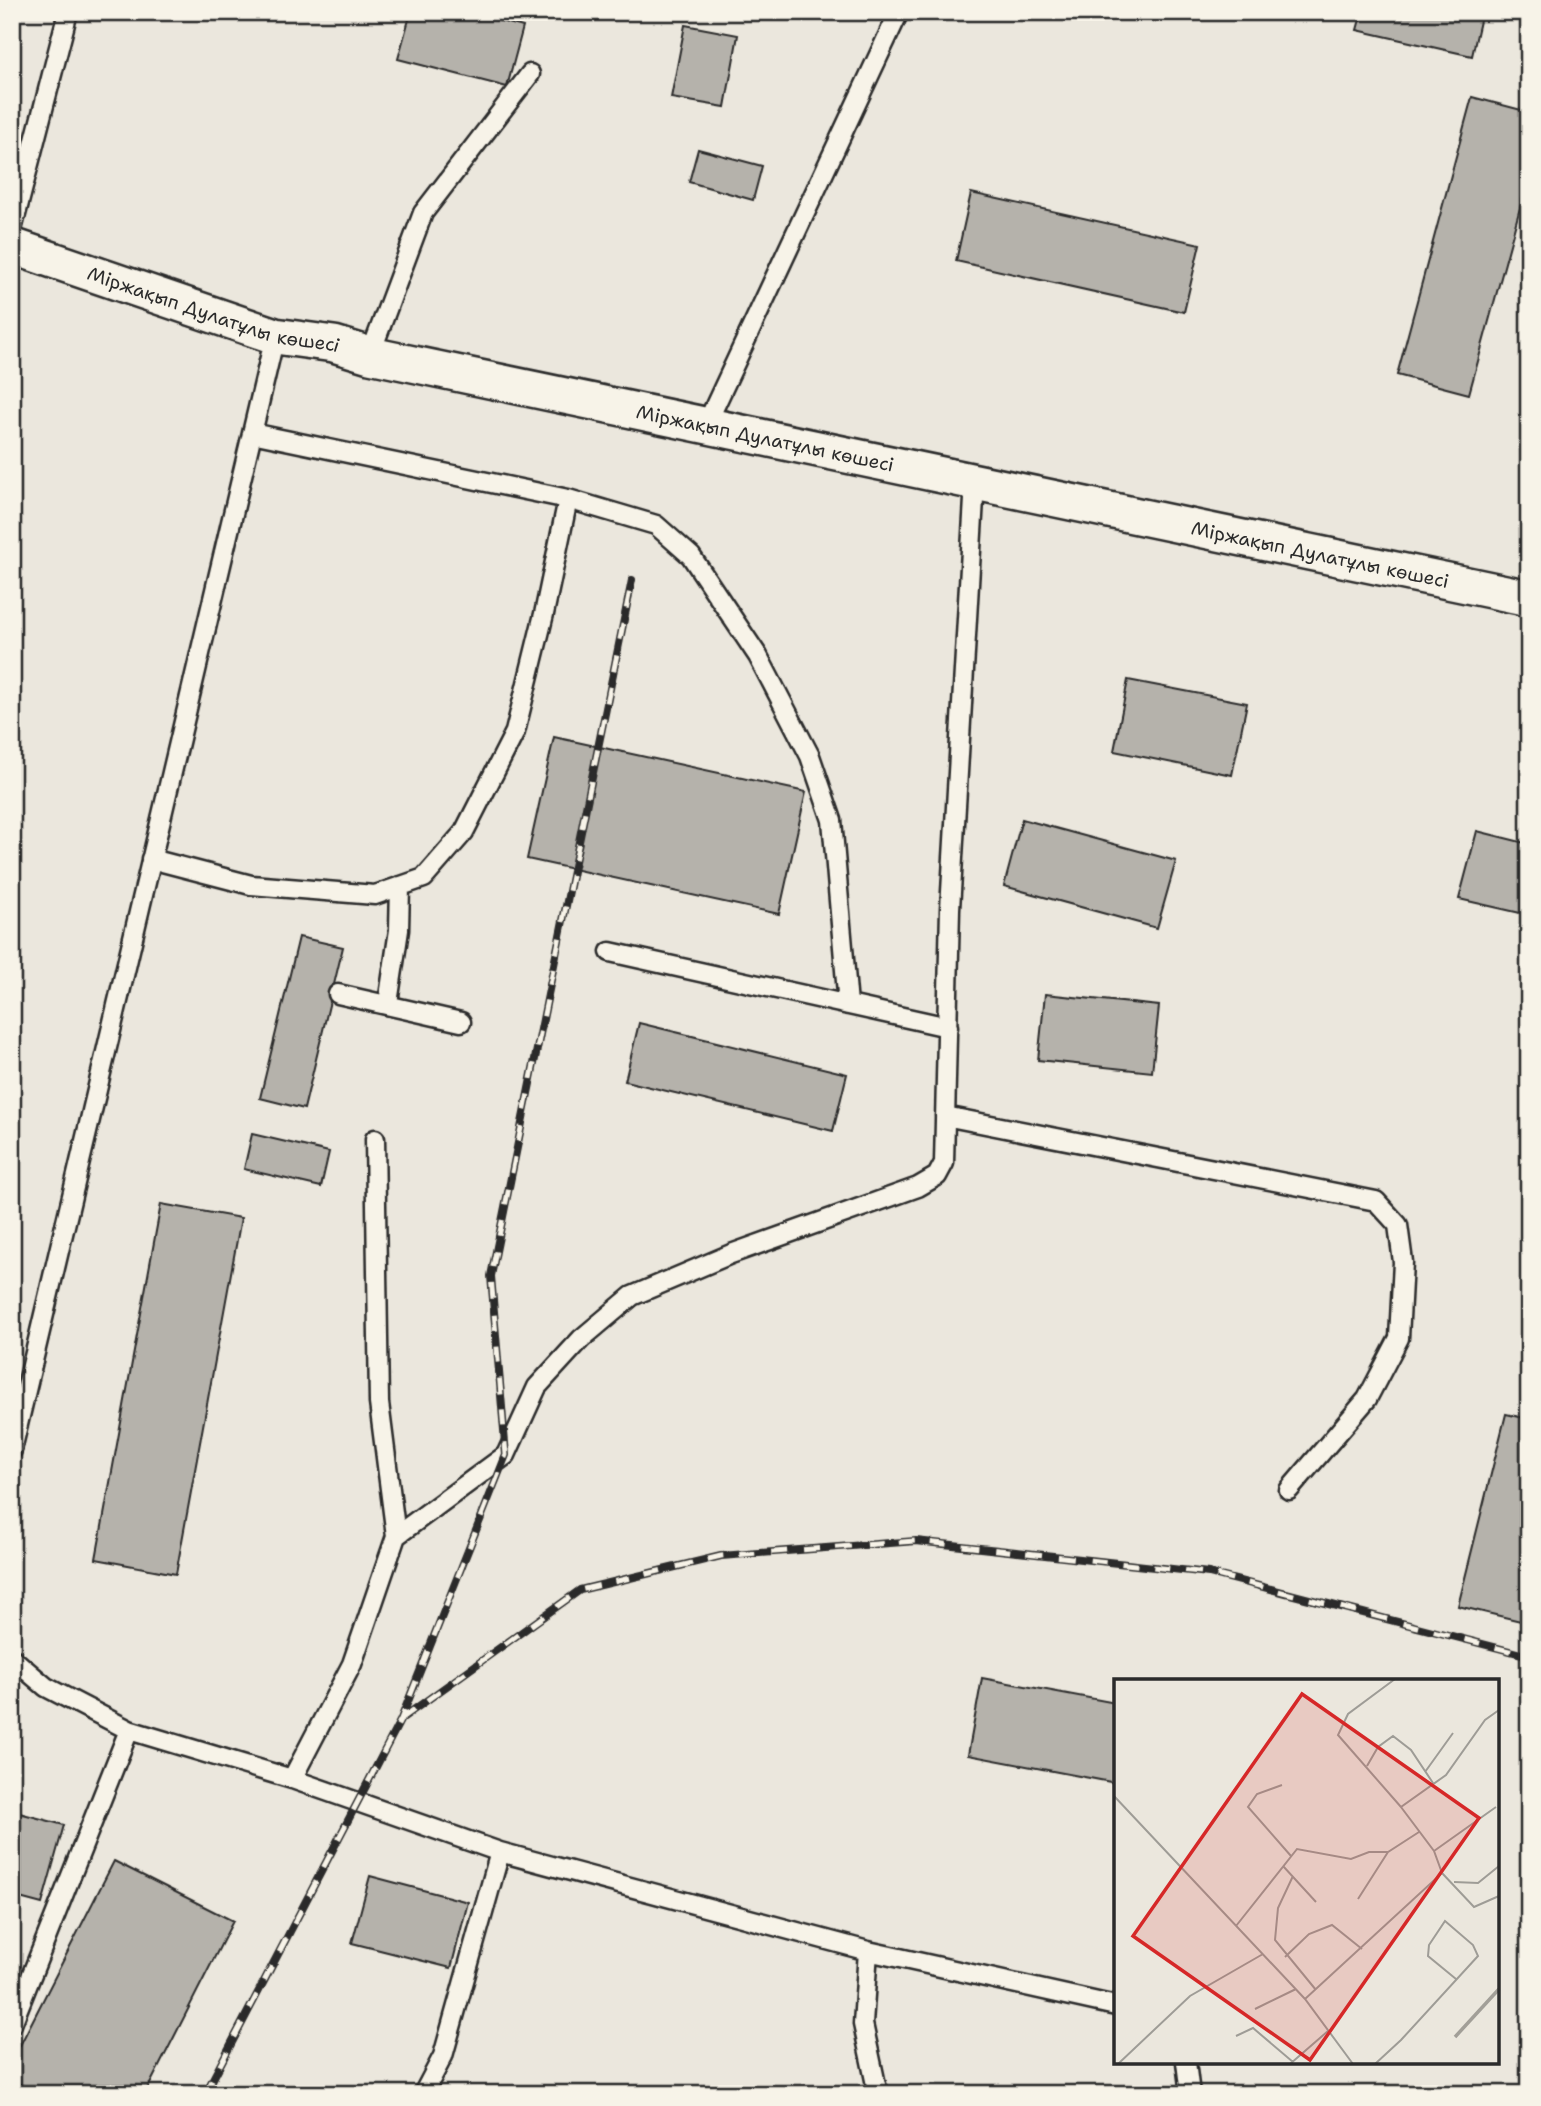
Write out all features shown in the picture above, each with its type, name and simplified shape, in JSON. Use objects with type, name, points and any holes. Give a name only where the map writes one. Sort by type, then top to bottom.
[{"type":"street","name":"Міржақып Дулатұлы көшесі","points":[[12,246],[275,336],[334,344],[370,355],[1529,598]]},
{"type":"lane","points":[[12,230],[68,12]]},
{"type":"lane","points":[[706,425],[899,12]]},
{"type":"lane","points":[[370,355],[423,213],[530,74]]},
{"type":"lane","points":[[12,1450],[275,336]]},
{"type":"lane","points":[[251,433],[568,499],[656,525],[691,556],[758,656],[810,757],[831,820],[848,1005]]},
{"type":"lane","points":[[397,1536],[506,1455],[537,1387],[581,1339],[632,1296],[731,1254],[918,1187],[937,1176],[944,1163],[951,896],[975,482]]},
{"type":"lane","points":[[150,859],[251,885],[375,895],[424,878],[464,832],[515,732],[544,614],[568,499]]},
{"type":"lane","points":[[388,1003],[399,930],[400,886]]},
{"type":"lane","points":[[610,951],[948,1027]]},
{"type":"lane","points":[[338,994],[388,1003],[461,1022]]},
{"type":"lane","points":[[945,1116],[1376,1201],[1398,1225],[1403,1262],[1399,1338],[1367,1399],[1289,1490]]},
{"type":"lane","points":[[292,1779],[352,1664],[397,1536],[379,1403],[375,1139]]},
{"type":"lane","points":[[12,1658],[46,1687],[129,1730],[292,1779],[500,1852],[868,1951],[1114,2006]]},
{"type":"lane","points":[[12,2024],[129,1730]]},
{"type":"lane","points":[[423,2094],[443,2056],[500,1852]]},
{"type":"lane","points":[[868,1951],[863,2024],[878,2094]]},
{"type":"lane","points":[[1186,2064],[1190,2094]]},
{"type":"building","points":[[411,12],[467,12],[523,27],[507,87],[398,59]]},
{"type":"building","points":[[1362,12],[1482,12],[1472,56],[1357,30]]},
{"type":"building","points":[[685,25],[738,35],[725,107],[671,98]]},
{"type":"building","points":[[1472,97],[1529,112],[1529,175],[1469,394],[1397,375]]},
{"type":"building","points":[[698,149],[762,166],[753,200],[689,182]]},
{"type":"building","points":[[971,193],[1200,244],[1184,312],[956,261]]},
{"type":"building","points":[[1128,680],[1247,703],[1232,775],[1114,751]]},
{"type":"building","points":[[554,737],[806,792],[779,914],[527,859]]},
{"type":"building","points":[[1022,819],[1176,861],[1157,928],[1004,886]]},
{"type":"building","points":[[1477,831],[1529,844],[1529,915],[1459,899]]},
{"type":"building","points":[[299,937],[343,947],[304,1109],[260,1098]]},
{"type":"building","points":[[1045,994],[1159,1006],[1152,1072],[1038,1060]]},
{"type":"building","points":[[639,1023],[847,1074],[833,1131],[625,1081]]},
{"type":"building","points":[[252,1134],[329,1152],[321,1187],[244,1169]]},
{"type":"building","points":[[161,1204],[241,1218],[176,1574],[96,1559]]},
{"type":"building","points":[[1506,1414],[1529,1419],[1529,1623],[1458,1606]]},
{"type":"building","points":[[982,1678],[1114,1703],[1114,1783],[968,1755]]},
{"type":"building","points":[[12,1811],[64,1825],[42,1904],[12,1896]]},
{"type":"building","points":[[114,1861],[233,1921],[145,2094],[39,2094],[12,2080],[12,2061]]},
{"type":"building","points":[[370,1876],[468,1902],[451,1968],[352,1943]]},
{"type":"railway","points":[[205,2094],[401,1719],[506,1455],[491,1276],[632,580]]},
{"type":"railway","points":[[401,1719],[580,1590],[721,1556],[916,1541],[1209,1573],[1529,1656]]}]
